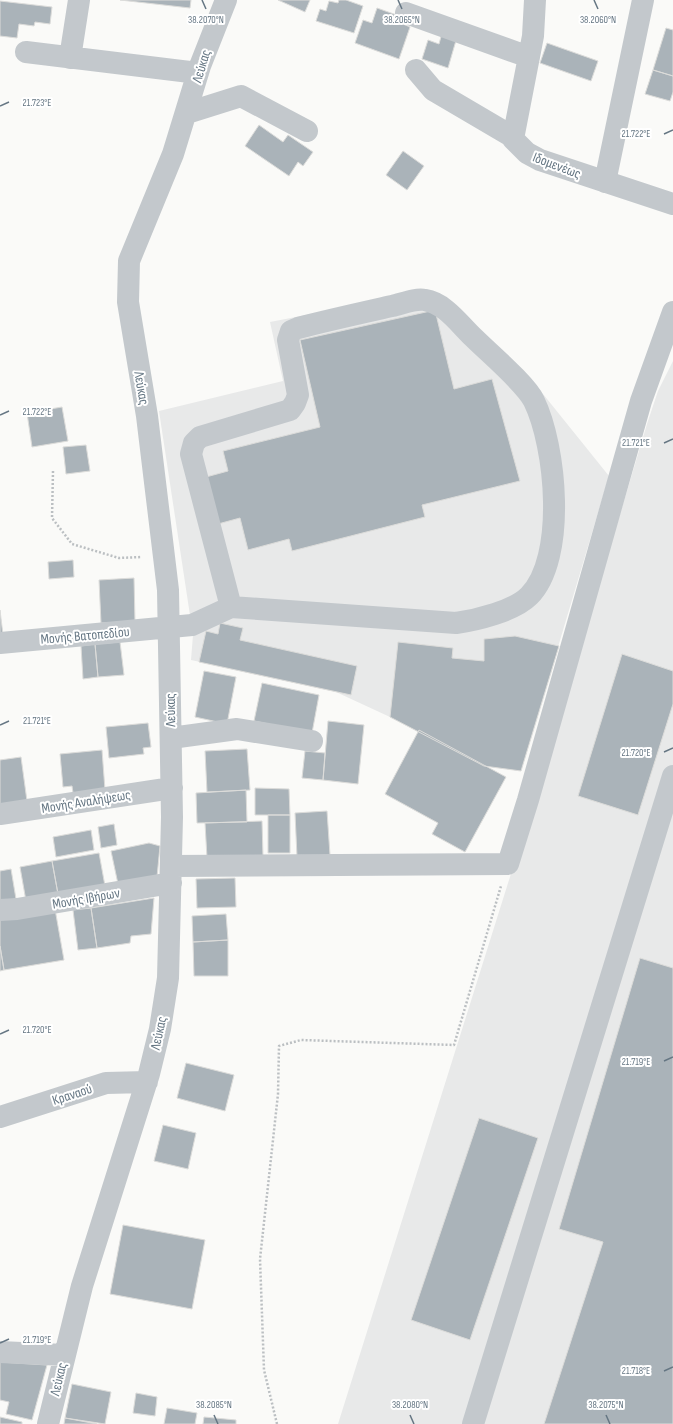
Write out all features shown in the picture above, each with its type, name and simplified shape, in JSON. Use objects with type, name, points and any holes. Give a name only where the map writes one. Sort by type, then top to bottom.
[{"type":"street","points":[[70,58],[79,0]]},
{"type":"street","name":"Λεύκας","points":[[48,1424],[64,1355],[97,1236],[147,1082],[160,1029],[168,978],[172,788],[169,628],[164,556],[146,409],[128,302],[127,282],[129,261],[135,243],[166,173],[187,113],[198,73],[226,0]]},
{"type":"street","points":[[513,137],[534,21],[535,0]]},
{"type":"street","points":[[605,182],[643,0]]},
{"type":"street","points":[[406,13],[528,57]]},
{"type":"street","points":[[26,52],[198,73]]},
{"type":"street","name":"Ιδομενέως","points":[[416,70],[433,90],[513,137],[512,139],[519,146],[540,160],[673,204]]},
{"type":"street","points":[[187,113],[241,96],[307,131]]},
{"type":"street","points":[[425,300],[445,310],[529,393],[541,418],[547,442],[554,480],[554,506],[553,538],[550,550],[541,576],[533,592],[527,598],[474,621],[456,623],[231,606],[191,454],[194,443],[200,437],[290,410],[296,403],[298,395],[288,340],[291,332],[305,326],[425,300]]},
{"type":"street","points":[[508,864],[528,800],[641,401],[673,312]]},
{"type":"street","name":"Μονής Βατοπεδίου","points":[[0,643],[192,625],[231,606]]},
{"type":"street","points":[[171,738],[237,729],[312,741]]},
{"type":"street","points":[[473,1424],[673,776]]},
{"type":"street","name":"Μονής Αναλήψεως","points":[[0,814],[172,788]]},
{"type":"street","name":"Μονής Ιβήρων","points":[[0,910],[17,909],[171,875],[508,864]]},
{"type":"street","name":"Κραναού","points":[[0,1117],[106,1083],[147,1082]]},
{"type":"street","points":[[0,1352],[64,1355]]},
{"type":"path","points":[[53,470],[52,518],[72,544],[119,558],[164,556]]},
{"type":"path","points":[[277,1424],[264,1370],[260,1259],[278,1094],[279,1046],[301,1040],[454,1045],[508,864]]},
{"type":"shaded area","points":[[430,291],[539,389],[609,476],[521,771],[484,766],[390,717],[336,692],[191,660],[193,635],[159,411],[283,381],[270,322]]},
{"type":"shaded area","points":[[673,361],[673,1424],[338,1424],[542,775],[647,424],[658,391]]},
{"type":"building","points":[[120,0],[191,0],[190,8]]},
{"type":"building","points":[[278,0],[310,0],[305,12]]},
{"type":"building","points":[[339,0],[346,0],[363,6],[354,33],[316,21],[320,9],[326,11],[329,1],[338,3]]},
{"type":"building","points":[[0,1],[52,7],[50,24],[35,22],[34,26],[19,24],[17,38],[0,36]]},
{"type":"building","points":[[377,8],[405,18],[403,24],[410,27],[399,59],[355,43],[363,20],[372,23]]},
{"type":"building","points":[[666,28],[673,30],[673,76],[653,70]]},
{"type":"building","points":[[442,33],[457,37],[448,68],[422,59],[428,40],[439,44]]},
{"type":"building","points":[[547,43],[598,61],[591,81],[540,63]]},
{"type":"building","points":[[653,70],[673,76],[673,92],[670,101],[645,94]]},
{"type":"building","points":[[259,125],[283,142],[288,135],[313,152],[303,166],[298,162],[289,176],[245,146]]},
{"type":"building","points":[[403,151],[424,166],[407,190],[386,175]]},
{"type":"building","points":[[435,310],[454,389],[492,379],[520,481],[422,505],[425,517],[292,551],[289,539],[248,550],[240,518],[218,524],[206,477],[228,471],[223,451],[320,427],[300,340]]},
{"type":"building","points":[[62,407],[68,441],[32,447],[27,413]]},
{"type":"building","points":[[86,445],[90,471],[66,474],[63,447]]},
{"type":"building","points":[[73,560],[74,577],[49,579],[48,562]]},
{"type":"building","points":[[134,578],[135,622],[101,623],[99,580]]},
{"type":"building","points":[[0,610],[3,635],[0,635]]},
{"type":"building","points":[[220,623],[243,628],[240,640],[357,666],[351,695],[199,662],[206,631],[218,634]]},
{"type":"building","points":[[515,636],[559,646],[521,771],[484,766],[390,717],[398,642],[453,648],[452,658],[484,661],[484,639]]},
{"type":"building","points":[[120,642],[124,675],[98,677],[95,644]]},
{"type":"building","points":[[95,644],[98,677],[83,679],[81,646]]},
{"type":"building","points":[[622,654],[673,671],[673,704],[638,815],[578,796]]},
{"type":"building","points":[[204,671],[236,677],[227,724],[195,717]]},
{"type":"building","points":[[262,683],[319,695],[312,733],[254,721]]},
{"type":"building","points":[[328,721],[364,725],[358,784],[323,780]]},
{"type":"building","points":[[148,723],[151,747],[143,748],[144,754],[109,758],[106,727]]},
{"type":"building","points":[[419,730],[506,777],[465,852],[432,834],[438,823],[385,794]]},
{"type":"building","points":[[247,749],[250,790],[207,792],[205,751]]},
{"type":"building","points":[[102,750],[105,790],[73,793],[72,786],[63,787],[60,754]]},
{"type":"building","points":[[305,751],[325,753],[323,780],[302,778]]},
{"type":"building","points":[[21,757],[27,801],[0,806],[0,760]]},
{"type":"building","points":[[255,788],[289,789],[290,815],[255,815]]},
{"type":"building","points":[[246,790],[247,822],[197,823],[196,793]]},
{"type":"building","points":[[327,811],[330,855],[297,857],[295,813]]},
{"type":"building","points":[[268,815],[290,815],[290,853],[268,853]]},
{"type":"building","points":[[262,821],[263,856],[207,858],[205,823]]},
{"type":"building","points":[[114,824],[117,845],[101,848],[98,827]]},
{"type":"building","points":[[91,830],[94,850],[56,857],[53,837]]},
{"type":"building","points":[[149,843],[160,846],[157,877],[118,884],[111,851]]},
{"type":"building","points":[[99,853],[105,886],[58,894],[52,861]]},
{"type":"building","points":[[52,861],[58,894],[26,901],[20,867]]},
{"type":"building","points":[[11,869],[16,899],[0,901],[0,871]]},
{"type":"building","points":[[235,878],[236,907],[197,908],[196,879]]},
{"type":"building","points":[[154,898],[151,934],[131,936],[130,943],[97,948],[91,908]]},
{"type":"building","points":[[91,908],[97,948],[78,950],[73,910]]},
{"type":"building","points":[[55,909],[64,960],[4,970],[0,946],[0,918]]},
{"type":"building","points":[[226,914],[228,940],[193,942],[192,916]]},
{"type":"building","points":[[228,940],[228,976],[194,976],[193,942]]},
{"type":"building","points":[[0,946],[4,970],[0,971]]},
{"type":"building","points":[[640,958],[673,968],[673,1424],[544,1424],[603,1242],[559,1229]]},
{"type":"building","points":[[186,1063],[234,1075],[225,1111],[177,1098]]},
{"type":"building","points":[[479,1118],[538,1138],[470,1340],[411,1320]]},
{"type":"building","points":[[163,1125],[196,1133],[188,1169],[154,1161]]},
{"type":"building","points":[[123,1225],[205,1240],[192,1309],[110,1294]]},
{"type":"building","points":[[0,1362],[47,1365],[32,1420],[6,1414],[9,1402],[0,1400]]},
{"type":"building","points":[[72,1384],[111,1392],[105,1424],[65,1418]]},
{"type":"building","points":[[136,1393],[157,1397],[155,1416],[133,1413]]},
{"type":"building","points":[[167,1408],[197,1413],[195,1424],[164,1424]]},
{"type":"building","points":[[0,1417],[22,1422],[22,1424],[0,1424]]},
{"type":"building","points":[[204,1417],[236,1420],[236,1424],[203,1424]]},
{"type":"building","points":[[65,1418],[97,1424],[64,1424]]}]
